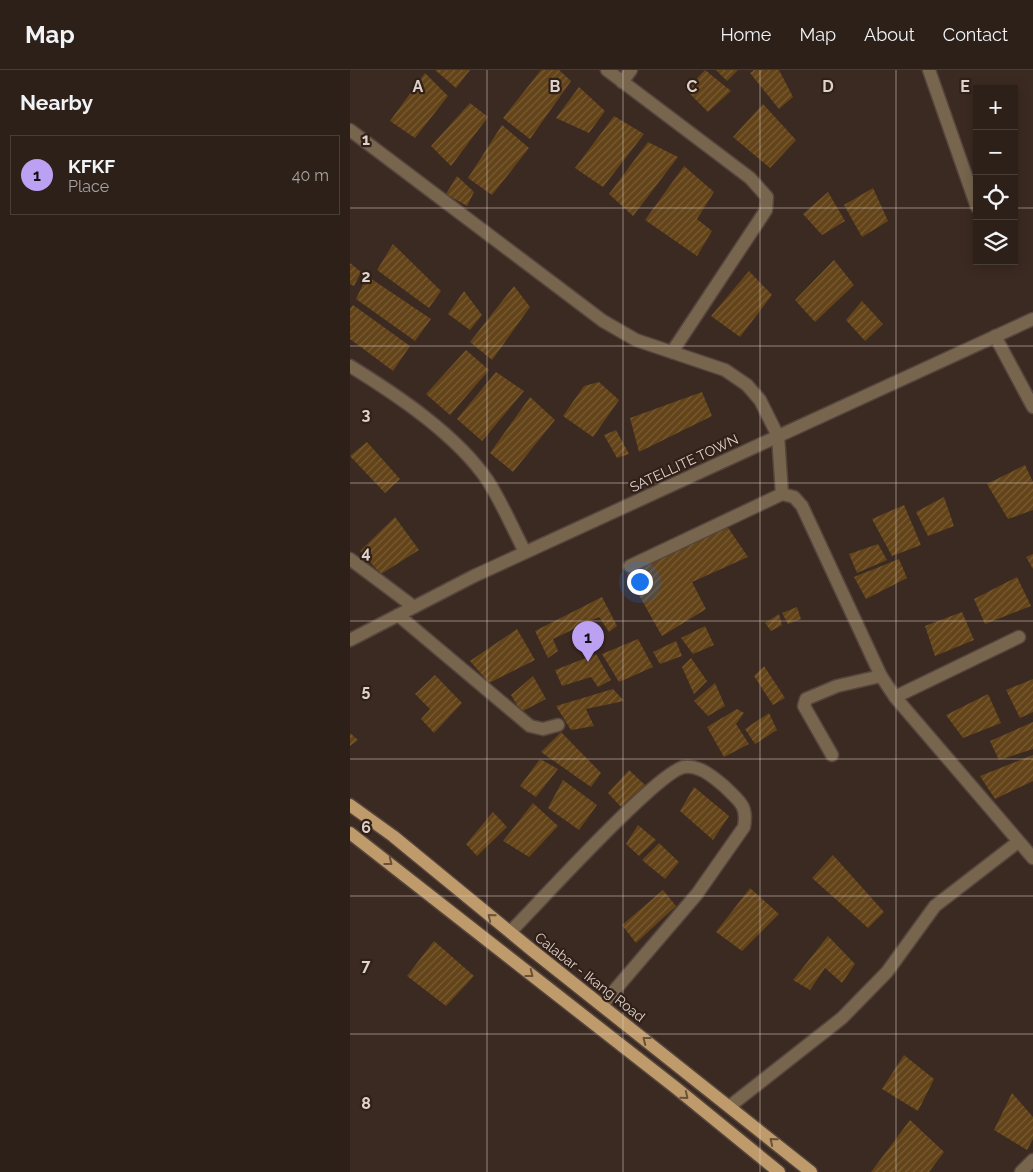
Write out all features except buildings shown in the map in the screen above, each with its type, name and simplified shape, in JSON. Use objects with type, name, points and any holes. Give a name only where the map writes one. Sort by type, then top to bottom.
[{"type":"main road","name":"Calabar - Ikang Road","points":[[350,805],[393,836],[510,932],[811,1172]]},
{"type":"main road","points":[[350,833],[676,1088],[779,1172]]},
{"type":"street","points":[[607,70],[750,178],[767,197],[766,210],[672,352]]},
{"type":"street","points":[[622,82],[631,70]]},
{"type":"street","points":[[929,70],[973,196]]},
{"type":"street","points":[[350,130],[603,321],[636,340],[725,370],[747,385],[760,400],[778,436],[782,494]]},
{"type":"street","name":"SATELLITE TOWN","points":[[350,640],[414,606],[526,552],[1033,318]]},
{"type":"street","points":[[995,336],[1033,407]]},
{"type":"street","points":[[350,366],[376,382],[444,433],[474,463],[488,482],[526,552]]},
{"type":"street","points":[[630,566],[782,494],[794,497],[802,506],[881,676],[895,697],[1033,858]]},
{"type":"street","points":[[350,559],[414,606]]},
{"type":"street","points":[[398,615],[530,726],[543,729],[558,725]]},
{"type":"street","points":[[895,697],[1019,637]]},
{"type":"street","points":[[832,754],[804,706],[806,699],[837,686],[881,676]]},
{"type":"street","points":[[510,932],[607,832],[638,802],[678,769],[687,766],[710,774],[743,804],[746,817],[744,827],[697,894],[602,1005]]},
{"type":"street","points":[[730,1106],[842,1018],[887,972],[935,906],[1018,842]]},
{"type":"street","points":[[1021,1172],[1033,1160]]},
{"type":"place","name":"KFKF","points":[[588,662]]}]
